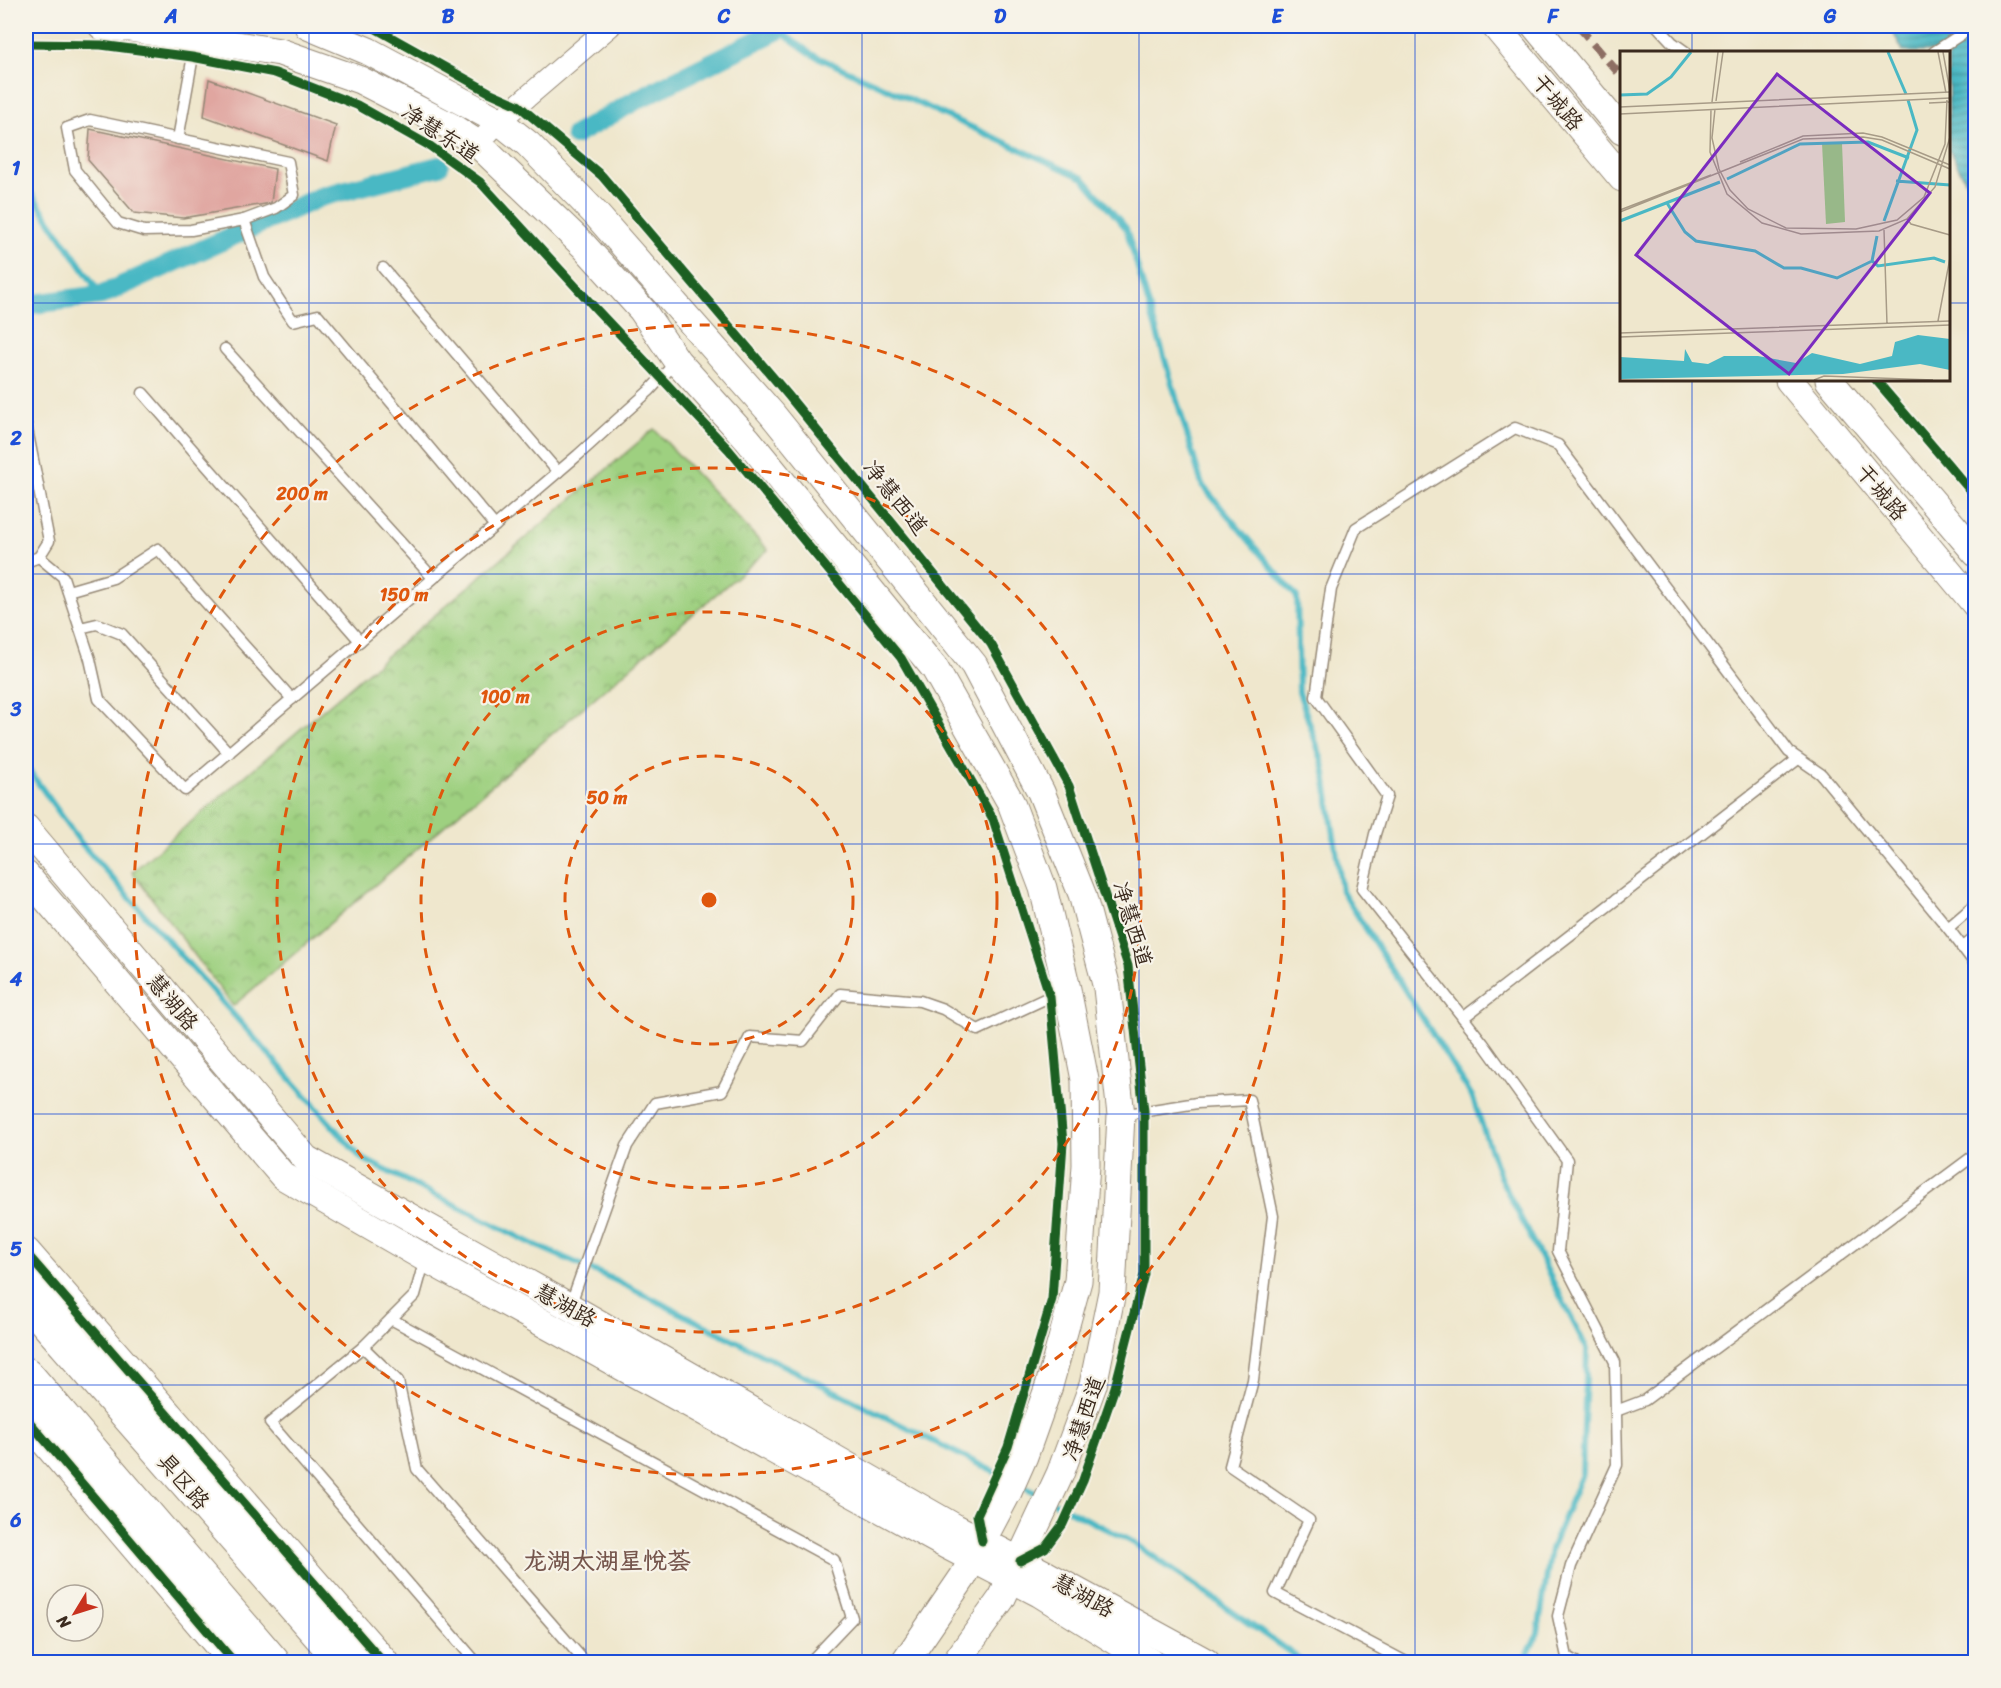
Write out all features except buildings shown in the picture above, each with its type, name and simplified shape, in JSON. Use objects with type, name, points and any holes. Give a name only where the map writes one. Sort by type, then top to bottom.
[{"type":"highway","name":"具区路","points":[[26,1299],[343,1662]]},
{"type":"highway","points":[[26,1374],[273,1662]]},
{"type":"main road","points":[[26,1253],[383,1662]]},
{"type":"main road","points":[[26,1418],[234,1662]]},
{"type":"main road","points":[[162,1579],[225,1608]]},
{"type":"street","name":"净慧东道","points":[[102,26],[130,28],[280,52],[360,80],[450,126],[478,144],[599,262],[642,310],[677,361],[748,440]]},
{"type":"street","name":"净慧东道","points":[[308,26],[368,51],[499,121],[528,144],[594,212],[772,414]]},
{"type":"street","points":[[478,144],[499,121],[610,26]]},
{"type":"street","name":"干城路","points":[[1495,26],[1620,176]]},
{"type":"street","name":"干城路","points":[[1535,26],[1620,129]]},
{"type":"street","name":"干城路","points":[[1790,381],[1976,605]]},
{"type":"street","name":"干城路","points":[[1830,381],[1976,553]]},
{"type":"street","name":"净慧西道","points":[[772,414],[974,665],[1041,792],[1082,894],[1107,988],[1121,1115],[1112,1292],[1093,1385],[1060,1474],[1016,1570],[1002,1598],[956,1662]]},
{"type":"street","name":"净慧西道","points":[[748,440],[935,669],[1011,803],[1043,888],[1068,989],[1085,1080],[1086,1165],[1078,1281],[1049,1386],[1024,1456],[1008,1492],[963,1577],[904,1662]]},
{"type":"street","name":"慧湖路","points":[[26,828],[306,1159],[570,1307],[977,1550]]},
{"type":"street","name":"慧湖路","points":[[26,875],[283,1176],[425,1258],[977,1550],[1206,1662]]},
{"type":"street","name":"慧湖路","points":[[1016,1570],[1039,1593],[1150,1662]]},
{"type":"lane","points":[[1657,26],[1685,51]]},
{"type":"lane","points":[[1936,51],[1974,26]]},
{"type":"lane","points":[[178,139],[196,39]]},
{"type":"lane","points":[[90,120],[288,162],[294,195],[276,208],[245,222],[191,230],[144,231],[118,224],[75,170],[68,128],[90,120]]},
{"type":"lane","points":[[245,222],[264,277],[293,321],[318,315],[495,526]]},
{"type":"lane","points":[[383,268],[558,472]]},
{"type":"lane","points":[[225,350],[433,578]]},
{"type":"lane","points":[[39,556],[63,577],[90,659],[99,699],[185,790],[558,472],[650,391],[677,361]]},
{"type":"lane","points":[[142,393],[360,641]]},
{"type":"lane","points":[[26,424],[49,541],[39,556],[26,562]]},
{"type":"lane","points":[[1576,1662],[1567,1657],[1558,1616],[1571,1566],[1617,1465],[1616,1362],[1558,1251],[1567,1160],[1463,1018],[1362,889],[1375,834],[1388,796],[1316,697],[1331,589],[1356,528],[1515,428],[1558,445],[1789,752],[1821,774],[1976,965]]},
{"type":"lane","points":[[68,591],[113,578],[158,549],[292,699]]},
{"type":"lane","points":[[80,628],[97,624],[122,634],[229,753]]},
{"type":"lane","points":[[1463,1018],[1798,759]]},
{"type":"lane","points":[[1948,928],[1976,904]]},
{"type":"lane","points":[[1962,948],[1976,937]]},
{"type":"lane","points":[[570,1307],[627,1146],[655,1103],[722,1091],[750,1037],[803,1041],[840,994],[920,1001],[943,1009],[978,1030],[1068,989]]},
{"type":"lane","points":[[1121,1115],[1197,1102],[1249,1100],[1274,1216],[1253,1380],[1230,1466],[1309,1520],[1275,1593],[1406,1662]]},
{"type":"lane","points":[[1616,1411],[1645,1401],[1976,1154]]},
{"type":"lane","points":[[425,1258],[415,1295],[363,1347],[270,1423],[476,1662]]},
{"type":"lane","points":[[391,1319],[834,1560],[852,1618],[810,1662]]},
{"type":"lane","points":[[363,1347],[398,1381],[417,1469],[585,1662]]},
{"type":"green space","points":[[654,429],[768,550],[233,1006],[132,872]]},
{"type":"water","points":[[1890,26],[1975,26],[1975,198],[1950,152],[1950,51],[1902,51]]},
{"type":"waterway","points":[[575,135],[640,98],[778,30],[778,26]]},
{"type":"waterway","points":[[778,30],[813,55],[1083,178],[1126,228],[1202,485],[1297,597],[1299,692],[1324,767],[1342,891],[1472,1096],[1500,1177],[1587,1349],[1582,1474],[1551,1549],[1538,1633],[1524,1662]]},
{"type":"waterway","points":[[26,305],[101,295],[320,197],[439,166]]},
{"type":"waterway","points":[[26,186],[101,295]]},
{"type":"waterway","points":[[26,766],[81,843],[361,1158],[533,1244],[615,1280],[1006,1478]]},
{"type":"waterway","points":[[1017,1484],[1043,1497]]},
{"type":"waterway","points":[[1055,1503],[1134,1543],[1304,1662]]},
{"type":"marked path","points":[[1578,26],[1620,75]]},
{"type":"cycle path","points":[[371,26],[489,92],[518,105],[602,176],[788,395],[991,644],[1069,786],[1128,966],[1144,1111],[1144,1274],[1115,1387],[1083,1480],[1063,1524],[1045,1548],[1020,1561]]},
{"type":"cycle path","points":[[26,44],[101,45],[192,57],[275,73],[357,105],[430,146],[480,182],[729,450],[901,658],[993,819],[1050,997],[1063,1143],[1052,1299],[1008,1447],[977,1515],[982,1541]]},
{"type":"cycle path","points":[[1877,381],[1976,497]]},
{"type":"cycle path","points":[[26,1253],[383,1662]]},
{"type":"cycle path","points":[[26,1418],[234,1662]]},
{"type":"district","name":"龙湖太湖星悦荟","points":[[607,1561]]}]
